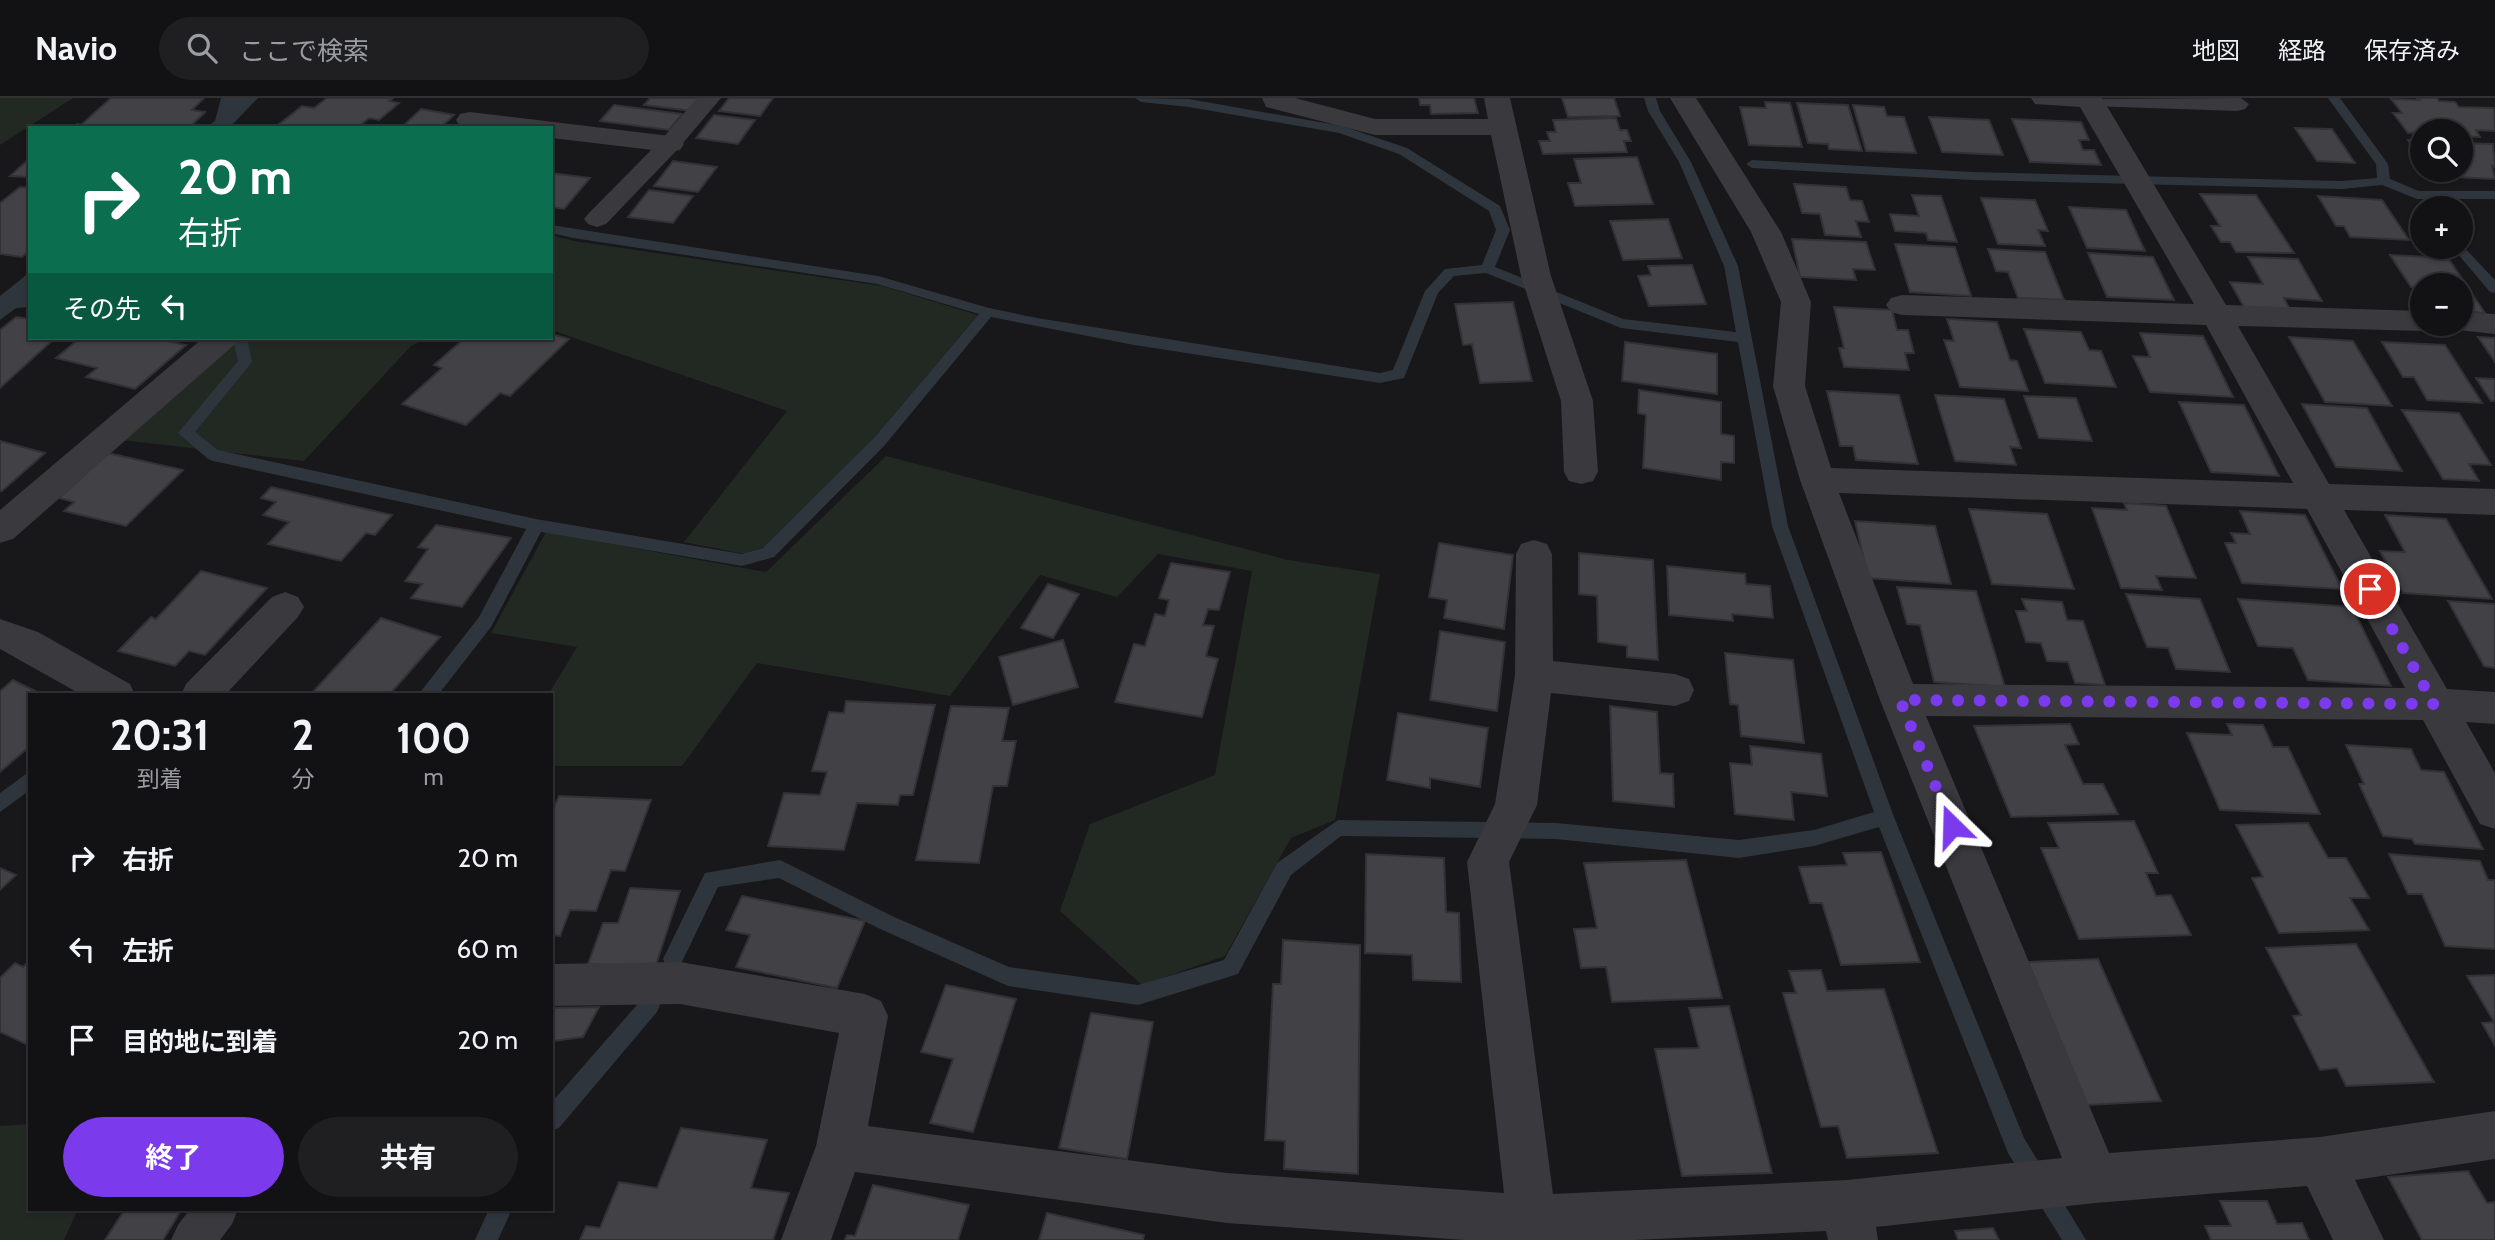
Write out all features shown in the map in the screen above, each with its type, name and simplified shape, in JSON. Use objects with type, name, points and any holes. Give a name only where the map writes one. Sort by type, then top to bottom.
[{"type":"street","points":[[466,124],[495,98]]},
{"type":"street","points":[[1275,98],[1275,101],[1375,127],[1504,127]]},
{"type":"street","points":[[1497,98],[1536,276],[1577,401],[1581,472]]},
{"type":"street","points":[[1683,98],[1766,232],[1796,302],[1789,386],[1816,480],[2083,1180]]},
{"type":"street","points":[[2044,98],[2089,98],[2215,313],[2495,811]]},
{"type":"street","points":[[466,124],[501,126]]},
{"type":"street","points":[[553,130],[670,144]]},
{"type":"street","points":[[1902,305],[2410,321]]},
{"type":"street","points":[[2473,323],[2495,324]]},
{"type":"street","points":[[3,525],[221,340]]},
{"type":"street","points":[[1816,480],[2495,502]]},
{"type":"street","points":[[1532,1220],[1488,862],[1516,805],[1534,675],[1534,554]]},
{"type":"street","points":[[202,693],[285,607]]},
{"type":"street","points":[[0,634],[25,643],[112,693]]},
{"type":"street","points":[[1534,675],[1675,690]]},
{"type":"street","points":[[1900,700],[2434,704],[2495,708]]},
{"type":"street","points":[[553,985],[680,983],[865,1016],[839,1146],[806,1240]]},
{"type":"street","points":[[839,1146],[1227,1198],[1532,1220],[1850,1222],[2017,1187],[2320,1161],[2495,1135]]},
{"type":"street","points":[[2320,1161],[2359,1240]]},
{"type":"lane","points":[[597,219],[670,144],[709,98]]},
{"type":"lane","points":[[2089,98],[2237,103]]},
{"type":"lane","points":[[193,1240],[216,1211]]},
{"type":"shaded area","points":[[0,98],[73,98],[28,126],[0,145]]},
{"type":"shaded area","points":[[221,98],[258,98],[231,126],[209,126],[215,121]]},
{"type":"shaded area","points":[[553,236],[574,241],[882,286],[978,315],[863,451],[773,544],[744,554],[684,542],[787,411],[553,331]]},
{"type":"shaded area","points":[[28,274],[28,307],[16,308],[0,320],[0,296]]},
{"type":"shaded area","points":[[231,340],[424,340],[411,346],[304,461],[113,439]]},
{"type":"shaded area","points":[[886,456],[1288,560],[1380,574],[1335,820],[1291,838],[1225,956],[1142,985],[1060,911],[1090,824],[1215,775],[1252,571],[1158,554],[1117,597],[1040,575],[950,696],[757,663],[682,766],[553,766],[553,693],[549,693],[577,647],[491,633],[546,532],[766,572]]},
{"type":"shaded area","points":[[28,1124],[28,1211],[77,1211],[64,1240],[0,1240],[0,1126]]},
{"type":"building","points":[[111,98],[204,98],[192,110],[205,112],[191,126],[75,126],[81,125]]},
{"type":"building","points":[[327,98],[393,98],[389,101],[399,103],[379,120],[369,118],[359,126],[278,125],[302,106],[314,108]]},
{"type":"building","points":[[650,98],[702,98],[691,111],[644,105]]},
{"type":"building","points":[[729,98],[773,98],[760,116],[719,111]]},
{"type":"building","points":[[1419,98],[1474,98],[1478,113],[1431,114],[1430,105],[1420,105]]},
{"type":"building","points":[[1562,98],[1614,98],[1620,116],[1568,117]]},
{"type":"building","points":[[2417,98],[2437,98],[2439,101],[2455,102],[2459,107],[2494,108],[2495,131],[2476,130],[2480,137],[2473,137],[2473,119],[2410,119],[2408,133],[2393,113],[2402,113],[2391,99],[2419,100]]},
{"type":"building","points":[[1765,102],[1790,103],[1802,147],[1749,145],[1740,107],[1766,108]]},
{"type":"building","points":[[1797,103],[1848,105],[1862,151],[1829,149],[1828,144],[1808,143]]},
{"type":"building","points":[[614,105],[682,114],[669,130],[600,121]]},
{"type":"building","points":[[1853,105],[1884,107],[1887,116],[1904,117],[1916,153],[1866,151]]},
{"type":"building","points":[[421,109],[454,115],[442,126],[403,126]]},
{"type":"building","points":[[714,115],[755,120],[738,144],[696,138]]},
{"type":"building","points":[[1929,117],[1989,120],[2003,155],[1942,152]]},
{"type":"building","points":[[1616,118],[1620,130],[1627,130],[1631,141],[1624,141],[1627,152],[1543,154],[1539,141],[1550,141],[1547,132],[1556,132],[1553,120]]},
{"type":"building","points":[[2012,119],[2081,122],[2089,140],[2079,140],[2083,150],[2094,150],[2101,165],[2030,162]]},
{"type":"building","points":[[2295,128],[2332,129],[2355,163],[2317,161]]},
{"type":"building","points":[[2473,143],[2493,144],[2495,167],[2492,166],[2495,179],[2473,178]]},
{"type":"building","points":[[1637,157],[1653,204],[1575,206],[1568,183],[1581,183],[1574,159]]},
{"type":"building","points":[[28,160],[28,177],[10,176]]},
{"type":"building","points":[[673,161],[717,167],[698,192],[654,186]]},
{"type":"building","points":[[553,173],[590,178],[564,209],[553,207]]},
{"type":"building","points":[[1794,184],[1846,187],[1850,200],[1862,201],[1869,222],[1856,221],[1861,237],[1825,235],[1820,214],[1802,213]]},
{"type":"building","points":[[20,187],[28,188],[28,252],[22,257],[0,254],[0,203]]},
{"type":"building","points":[[649,190],[693,196],[673,223],[628,217]]},
{"type":"building","points":[[2200,194],[2256,195],[2294,253],[2236,252],[2230,242],[2221,242],[2211,226],[2220,226]]},
{"type":"building","points":[[1912,195],[1941,196],[1957,242],[1928,240],[1926,233],[1895,231],[1890,214],[1919,216]]},
{"type":"building","points":[[2318,196],[2382,200],[2409,240],[2350,237],[2344,226],[2336,226]]},
{"type":"building","points":[[1981,198],[2035,200],[2048,231],[2038,230],[2045,246],[1998,244]]},
{"type":"building","points":[[2069,207],[2126,210],[2145,251],[2087,248]]},
{"type":"building","points":[[1668,219],[1682,258],[1623,260],[1610,221]]},
{"type":"building","points":[[1792,239],[1866,242],[1875,270],[1853,269],[1856,280],[1800,277]]},
{"type":"building","points":[[1895,244],[1955,247],[1971,296],[1910,292]]},
{"type":"building","points":[[1988,249],[2045,252],[2064,300],[2018,298],[2008,272],[1996,271]]},
{"type":"building","points":[[2088,253],[2153,257],[2174,300],[2107,297]]},
{"type":"building","points":[[2390,255],[2410,256],[2410,259],[2449,259],[2458,273],[2410,273],[2410,285]]},
{"type":"building","points":[[2248,257],[2298,259],[2322,301],[2284,298],[2290,310],[2244,307],[2230,282],[2263,284]]},
{"type":"building","points":[[1692,265],[1706,304],[1649,306],[1638,276],[1651,275],[1648,266]]},
{"type":"building","points":[[2473,295],[2485,313],[2473,312]]},
{"type":"building","points":[[1513,302],[1532,381],[1480,383],[1472,344],[1463,345],[1455,304]]},
{"type":"building","points":[[1834,307],[1892,310],[1897,330],[1908,330],[1914,353],[1905,353],[1909,370],[1844,367],[1839,348],[1844,348]]},
{"type":"building","points":[[16,317],[28,319],[28,340],[53,340],[0,388],[0,330]]},
{"type":"building","points":[[1947,319],[1997,322],[2010,360],[2017,361],[2028,391],[1960,387],[1944,340],[1954,341]]},
{"type":"building","points":[[2024,329],[2081,332],[2089,350],[2101,351],[2116,387],[2045,383]]},
{"type":"building","points":[[2140,333],[2203,336],[2233,397],[2150,392],[2133,356],[2150,357]]},
{"type":"building","points":[[553,335],[569,339],[510,396],[500,393],[466,425],[402,404],[442,368],[434,365],[463,340],[553,340]]},
{"type":"building","points":[[2289,337],[2353,341],[2392,406],[2325,402]]},
{"type":"building","points":[[2478,337],[2495,338],[2495,362]]},
{"type":"building","points":[[78,340],[162,340],[186,345],[135,389],[86,377],[97,368],[56,358]]},
{"type":"building","points":[[1625,342],[1717,354],[1717,394],[1622,381]]},
{"type":"building","points":[[2382,342],[2445,345],[2482,403],[2427,400],[2414,377],[2403,377]]},
{"type":"building","points":[[2476,378],[2495,379],[2495,401],[2491,401]]},
{"type":"building","points":[[1639,390],[1721,402],[1721,434],[1734,436],[1734,463],[1721,462],[1721,480],[1643,468],[1646,415],[1638,413]]},
{"type":"building","points":[[1827,391],[1899,395],[1918,464],[1856,460],[1853,446],[1840,446]]},
{"type":"building","points":[[1935,395],[2004,399],[2021,448],[2010,447],[2016,465],[1955,461]]},
{"type":"building","points":[[2024,396],[2076,398],[2092,441],[2039,438]]},
{"type":"building","points":[[2179,402],[2244,405],[2279,476],[2211,472]]},
{"type":"building","points":[[2302,404],[2367,408],[2402,471],[2336,467]]},
{"type":"building","points":[[2402,410],[2459,413],[2491,465],[2469,464],[2479,481],[2443,479]]},
{"type":"building","points":[[0,441],[45,453],[2,491],[0,491]]},
{"type":"building","points":[[108,453],[183,470],[126,526],[64,511],[74,502],[59,498]]},
{"type":"building","points":[[271,487],[392,515],[375,535],[366,533],[341,561],[268,544],[289,522],[263,515],[276,502],[261,498]]},
{"type":"building","points":[[2124,503],[2166,506],[2196,578],[2156,576],[2162,590],[2121,588],[2092,508],[2127,510]]},
{"type":"building","points":[[1969,509],[2047,514],[2074,589],[1992,584]]},
{"type":"building","points":[[2240,511],[2305,515],[2342,589],[2242,583],[2225,543],[2236,543],[2231,533],[2250,534]]},
{"type":"building","points":[[2385,515],[2446,519],[2492,599],[2403,593],[2380,551],[2405,552]]},
{"type":"building","points":[[1855,521],[1935,526],[1951,584],[1868,578]]},
{"type":"building","points":[[436,525],[511,538],[462,607],[411,598],[422,584],[405,581],[428,549],[418,547]]},
{"type":"building","points":[[1439,543],[1513,555],[1504,629],[1444,618],[1447,600],[1429,597]]},
{"type":"building","points":[[1579,553],[1653,560],[1658,660],[1627,657],[1627,646],[1598,642],[1597,596],[1579,594]]},
{"type":"building","points":[[1171,563],[1230,572],[1219,610],[1208,609],[1203,625],[1214,626],[1206,656],[1218,659],[1202,717],[1115,702],[1134,644],[1145,646],[1155,614],[1165,616],[1169,600],[1159,598]]},
{"type":"building","points":[[1667,566],[1745,574],[1746,584],[1770,586],[1773,618],[1732,614],[1733,621],[1669,615]]},
{"type":"building","points":[[201,571],[267,588],[205,655],[189,651],[175,666],[118,651],[151,617],[156,619]]},
{"type":"building","points":[[1048,584],[1079,594],[1053,638],[1021,628]]},
{"type":"building","points":[[1897,587],[1976,591],[2005,687],[1934,682],[1920,625],[1907,624]]},
{"type":"building","points":[[2126,594],[2200,599],[2230,672],[2176,669],[2168,648],[2147,647]]},
{"type":"building","points":[[2022,599],[2062,602],[2067,620],[2083,621],[2105,685],[2075,683],[2068,662],[2047,661],[2041,643],[2026,642],[2016,611],[2027,611]]},
{"type":"building","points":[[2238,599],[2352,607],[2391,686],[2308,680],[2293,648],[2258,646]]},
{"type":"building","points":[[2448,601],[2495,604],[2495,668],[2484,666]]},
{"type":"building","points":[[381,618],[440,637],[391,693],[312,693]]},
{"type":"building","points":[[1440,631],[1505,642],[1497,711],[1430,700]]},
{"type":"building","points":[[1063,640],[1078,687],[1013,705],[999,657]]},
{"type":"building","points":[[1725,653],[1793,660],[1804,743],[1741,736],[1738,705],[1730,704]]},
{"type":"building","points":[[13,680],[39,693],[28,693],[28,748],[0,772],[0,691]]},
{"type":"building","points":[[846,701],[935,705],[913,795],[900,795],[898,805],[857,803],[844,850],[768,846],[784,793],[820,795],[827,772],[812,771],[829,712],[844,713]]},
{"type":"building","points":[[951,706],[1009,708],[1002,741],[1016,741],[1007,786],[993,786],[979,863],[916,860]]},
{"type":"building","points":[[1610,706],[1657,712],[1660,773],[1673,774],[1674,807],[1613,801]]},
{"type":"building","points":[[1398,713],[1488,728],[1480,787],[1430,778],[1430,788],[1387,780]]},
{"type":"building","points":[[2070,724],[2079,744],[2065,745],[2083,784],[2103,784],[2118,814],[2011,817],[1974,726]]},
{"type":"building","points":[[2227,724],[2263,725],[2273,747],[2288,747],[2320,814],[2220,810],[2187,733],[2232,735]]},
{"type":"building","points":[[2346,745],[2411,749],[2421,770],[2444,772],[2483,849],[2415,844],[2412,839],[2383,836],[2359,784],[2364,784]]},
{"type":"building","points":[[1750,746],[1821,754],[1827,796],[1791,792],[1794,820],[1735,814],[1730,763],[1752,765]]},
{"type":"building","points":[[559,796],[651,800],[625,871],[611,870],[596,911],[570,910],[560,936],[553,935],[553,809]]},
{"type":"building","points":[[2134,821],[2158,873],[2146,873],[2156,896],[2171,895],[2191,935],[2079,939],[2041,848],[2059,848],[2048,823]]},
{"type":"building","points":[[2308,823],[2328,858],[2346,858],[2369,898],[2350,898],[2369,930],[2279,933],[2252,878],[2263,877],[2236,825]]},
{"type":"building","points":[[1881,852],[1920,962],[1841,965],[1822,903],[1810,903],[1799,867],[1847,865],[1843,853]]},
{"type":"building","points":[[1366,854],[1444,858],[1446,912],[1459,913],[1461,982],[1413,980],[1412,955],[1365,953]]},
{"type":"building","points":[[2389,854],[2480,861],[2488,880],[2495,880],[2495,949],[2445,946],[2422,894],[2408,894]]},
{"type":"building","points":[[1686,860],[1722,998],[1612,1002],[1606,967],[1581,968],[1574,929],[1597,928],[1584,863]]},
{"type":"building","points":[[0,868],[16,875],[0,890]]},
{"type":"building","points":[[630,888],[680,891],[655,968],[588,964],[603,923],[618,923]]},
{"type":"building","points":[[742,896],[865,921],[837,988],[736,967],[750,935],[726,930]]},
{"type":"building","points":[[1283,940],[1360,945],[1358,1174],[1284,1169],[1285,1141],[1265,1140],[1273,984],[1281,984]]},
{"type":"building","points":[[2356,944],[2434,1082],[2346,1086],[2337,1068],[2320,1070],[2293,1016],[2301,1015],[2266,948]]},
{"type":"building","points":[[2098,959],[2161,1101],[2087,1105],[2028,962]]},
{"type":"building","points":[[28,962],[28,1045],[0,1032],[0,978],[15,963],[23,967]]},
{"type":"building","points":[[1821,970],[1827,991],[1884,989],[1938,1153],[1847,1158],[1838,1126],[1821,1127],[1783,993],[1796,993],[1789,971]]},
{"type":"building","points":[[2495,975],[2495,1046],[2482,1023],[2494,1022],[2467,976]]},
{"type":"building","points":[[946,985],[1016,999],[973,1132],[930,1123],[953,1059],[921,1052]]},
{"type":"building","points":[[1729,1006],[1772,1173],[1682,1176],[1655,1049],[1699,1048],[1689,1008]]},
{"type":"building","points":[[599,1007],[583,1037],[553,1041],[553,1008]]},
{"type":"building","points":[[1091,1013],[1153,1022],[1127,1159],[1059,1148]]},
{"type":"building","points":[[681,1128],[767,1140],[751,1188],[789,1193],[773,1240],[580,1240],[586,1226],[600,1228],[619,1182],[657,1188]]},
{"type":"building","points":[[2468,1171],[2487,1203],[2495,1202],[2495,1240],[2422,1240],[2388,1177]]},
{"type":"building","points":[[873,1185],[969,1205],[958,1240],[845,1240],[847,1235],[855,1236]]},
{"type":"building","points":[[2220,1201],[2267,1201],[2277,1224],[2302,1223],[2309,1240],[2211,1240],[2205,1226],[2231,1226]]},
{"type":"building","points":[[124,1211],[181,1211],[163,1240],[105,1240]]},
{"type":"building","points":[[1047,1213],[1144,1235],[1143,1240],[1039,1240]]},
{"type":"building","points":[[1993,1228],[1999,1240],[1958,1240],[1955,1231]]},
{"type":"waterway","points":[[1141,98],[1189,103],[1342,130],[1403,151],[1495,209],[1503,230],[1487,269]]},
{"type":"waterway","points":[[1650,98],[1654,111],[1685,162],[1731,266],[1780,526],[1885,817]]},
{"type":"waterway","points":[[2334,98],[2382,164],[2384,181]]},
{"type":"waterway","points":[[1752,164],[1972,176],[2342,185],[2384,181]]},
{"type":"waterway","points":[[2384,181],[2417,195],[2495,195]]},
{"type":"waterway","points":[[553,229],[878,280],[988,312]]},
{"type":"waterway","points":[[2469,259],[2495,289]]},
{"type":"waterway","points":[[988,312],[1134,340],[1380,378],[1399,374],[1432,291],[1450,272],[1487,269]]},
{"type":"waterway","points":[[1487,269],[1621,323],[1744,338]]},
{"type":"waterway","points":[[536,525],[742,560],[768,553],[879,442],[988,312]]},
{"type":"waterway","points":[[241,343],[245,362],[186,433],[213,455],[536,525]]},
{"type":"waterway","points":[[429,693],[485,622],[536,525]]},
{"type":"waterway","points":[[0,804],[28,781]]},
{"type":"waterway","points":[[673,959],[712,879],[780,869],[885,922],[1008,976],[1138,995],[1231,967],[1284,869],[1338,828],[1556,831],[1739,849],[1814,838],[1885,817]]},
{"type":"waterway","points":[[1885,817],[2016,1145],[2075,1240]]},
{"type":"waterway","points":[[553,1118],[650,1005]]},
{"type":"waterway","points":[[486,1240],[500,1211]]},
{"type":"route","points":[[1952,826],[1900,700],[2434,704],[2370,589]]}]
